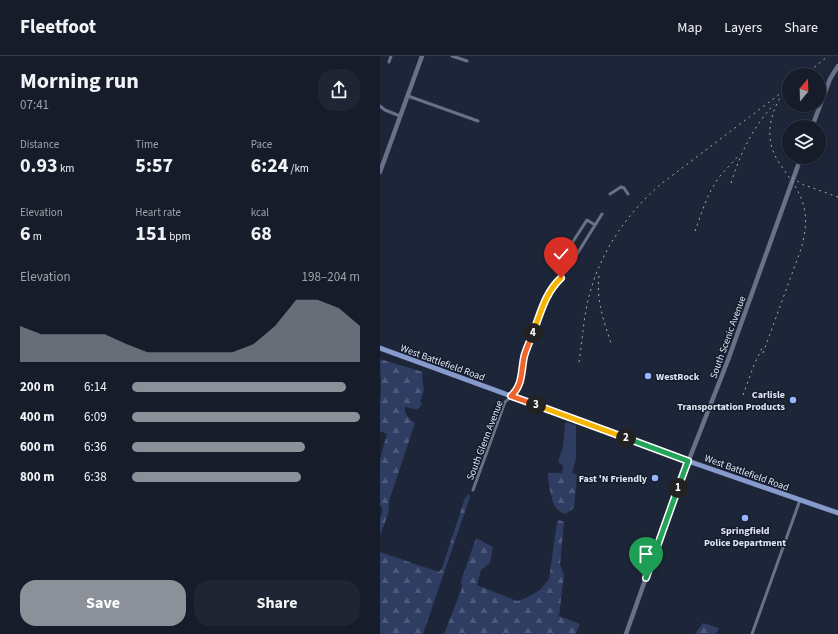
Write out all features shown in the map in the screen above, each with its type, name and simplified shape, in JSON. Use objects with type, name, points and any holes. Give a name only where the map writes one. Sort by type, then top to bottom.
[{"type":"main road","points":[[380,172],[422,56]]},
{"type":"main road","points":[[815,120],[830,79],[838,66]]},
{"type":"main road","name":"South Scenic Avenue","points":[[626,634],[688,461],[708,414],[798,164]]},
{"type":"main road","name":"West Battlefield Road","points":[[380,348],[688,461],[838,513]]},
{"type":"street","points":[[389,62],[391,56]]},
{"type":"street","points":[[452,56],[467,61]]},
{"type":"street","points":[[408,96],[478,121]]},
{"type":"street","points":[[380,106],[385,110],[400,116]]},
{"type":"street","points":[[610,194],[621,187],[624,188],[628,194]]},
{"type":"street","name":"South Glenn Avenue","points":[[473,490],[505,402],[517,391],[521,379],[524,357],[547,295],[552,286],[567,270],[602,214]]},
{"type":"street","points":[[572,243],[586,220],[595,226]]},
{"type":"street","points":[[752,634],[800,500]]},
{"type":"green space","points":[[380,359],[423,372],[422,380],[424,389],[420,401],[422,404],[419,408],[415,409],[405,407],[406,415],[415,423],[389,501],[388,514],[380,536],[380,518],[382,507],[380,506],[380,459],[387,434],[380,431]]},
{"type":"green space","points":[[565,422],[576,425],[576,459],[572,473],[562,473],[563,466],[558,462],[563,446]]},
{"type":"green space","points":[[548,473],[572,473],[577,475],[574,508],[565,514],[557,509],[553,502],[549,486]]},
{"type":"green space","points":[[469,494],[470,497],[423,634],[380,634],[380,552],[439,572],[442,568],[465,498]]},
{"type":"green space","points":[[559,520],[564,522],[560,565],[564,574],[559,616],[580,624],[576,633],[577,634],[444,634],[462,588],[461,581],[476,538],[493,547],[490,563],[481,570],[477,585],[517,601],[540,590],[549,579],[557,522]]},
{"type":"green space","points":[[703,623],[719,628],[716,634],[695,634]]},
{"type":"railway","points":[[813,68],[828,56]]},
{"type":"railway","points":[[579,362],[587,305],[592,287],[605,254],[624,224],[635,210],[661,184],[782,92]]},
{"type":"railway","points":[[763,353],[801,249],[806,224],[805,211],[799,193],[775,156],[770,139],[773,114],[780,98]]},
{"type":"railway","points":[[731,183],[748,141],[766,113],[774,104]]},
{"type":"railway","points":[[695,231],[712,188],[721,175],[738,156]]},
{"type":"railway","points":[[792,178],[804,185],[838,197]]},
{"type":"railway","points":[[599,276],[598,285],[600,303],[612,346]]},
{"type":"railway","points":[[743,395],[763,346]]},
{"type":"place","name":"WestRock","points":[[648,376]]},
{"type":"place","name":"Carlisle Transportation Products","points":[[793,400]]},
{"type":"place","name":"Fast 'N Friendly","points":[[655,478]]},
{"type":"place","name":"Springfield Police Department","points":[[745,518]]},
{"type":"route","points":[[561,278],[552,286],[546,298],[524,357],[521,379],[517,391],[511,396],[688,461],[646,578]]}]
